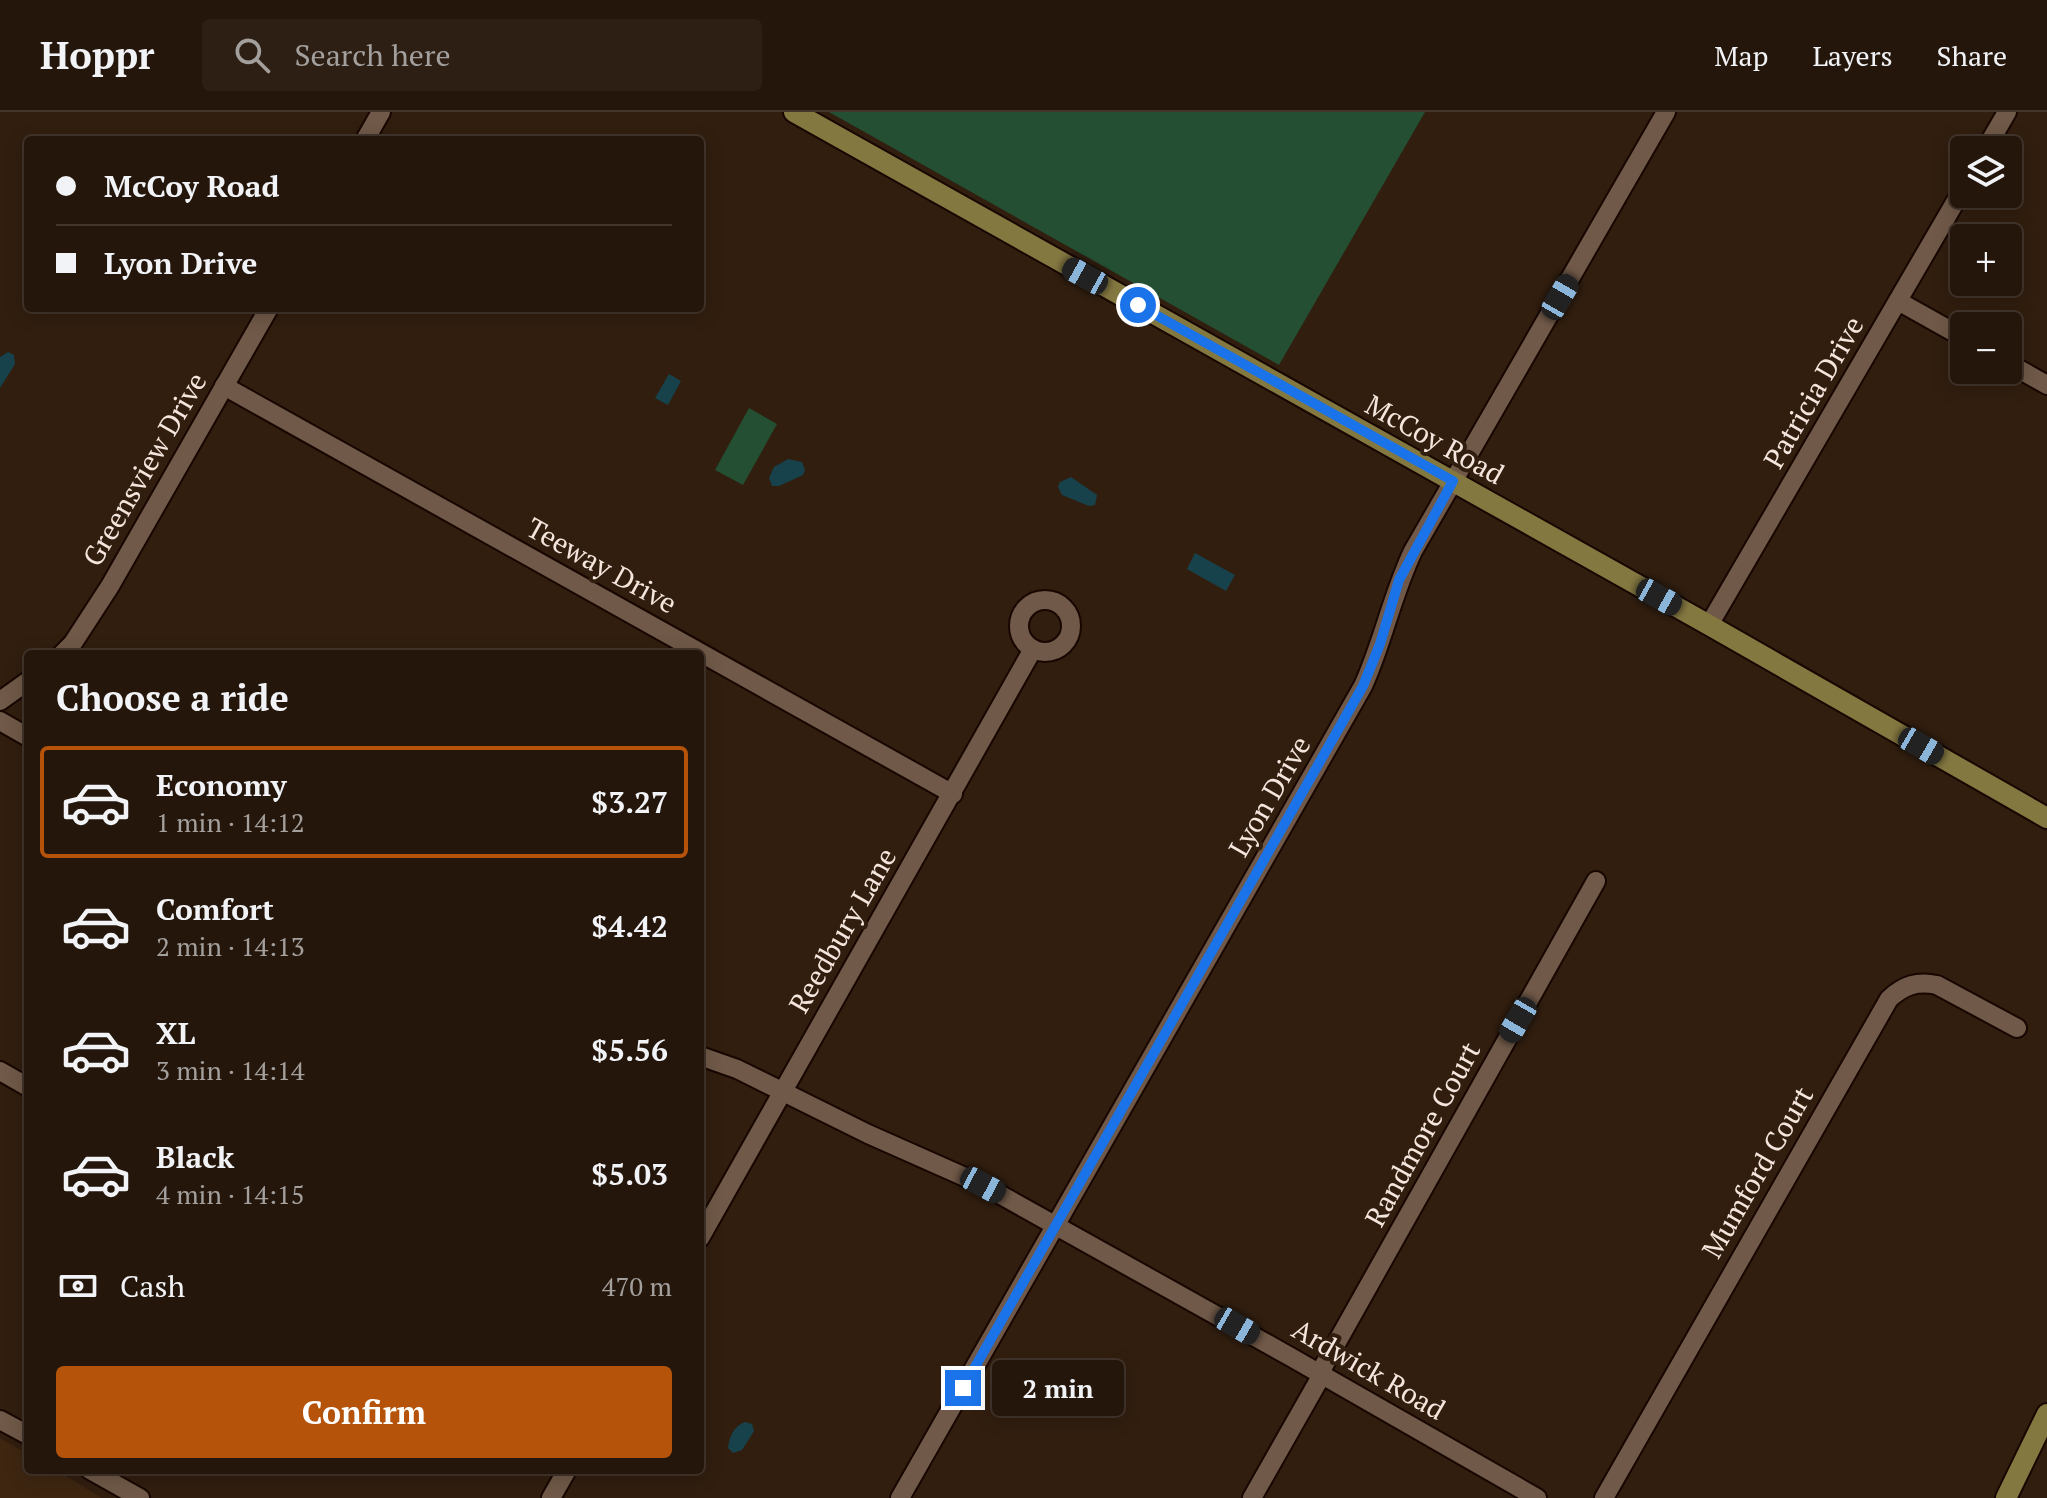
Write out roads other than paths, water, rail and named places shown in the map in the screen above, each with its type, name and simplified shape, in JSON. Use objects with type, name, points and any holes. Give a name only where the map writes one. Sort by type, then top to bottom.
[{"type":"main road","name":"McCoy Road","points":[[794,112],[2047,818]]},
{"type":"main road","points":[[2006,1498],[2047,1414]]},
{"type":"street","points":[[367,136],[381,112]]},
{"type":"street","name":"Lyon Drive","points":[[900,1498],[1363,686],[1380,644],[1399,580],[1666,112]]},
{"type":"street","points":[[1993,136],[2007,112]]},
{"type":"street","name":"Patricia Drive","points":[[1709,625],[1952,208]]},
{"type":"street","points":[[1898,301],[1950,330]]},
{"type":"street","name":"Greensview Drive","points":[[66,650],[110,586],[267,312]]},
{"type":"street","points":[[2022,371],[2047,385]]},
{"type":"street","name":"Teeway Drive","points":[[224,386],[696,650]]},
{"type":"street","name":"Reedbury Lane","points":[[704,1231],[1033,649]]},
{"type":"street","name":"Teeway Drive","points":[[704,655],[953,794]]},
{"type":"street","points":[[0,701],[24,684]]},
{"type":"street","points":[[0,721],[24,735]]},
{"type":"street","name":"Randmore Court","points":[[1252,1498],[1596,881]]},
{"type":"street","name":"Mumford Court","points":[[1604,1498],[1889,999],[1912,984],[1937,985],[2017,1028]]},
{"type":"street","name":"Ardwick Road","points":[[704,1057],[737,1069],[983,1185],[1321,1373],[1537,1498]]},
{"type":"street","points":[[0,1071],[24,1085]]},
{"type":"street","points":[[0,1420],[24,1433]]},
{"type":"street","points":[[97,1474],[140,1498]]},
{"type":"street","points":[[551,1498],[565,1474]]},
{"type":"water","points":[[8,352],[14,355],[15,364],[0,388],[0,357]]},
{"type":"water","points":[[669,374],[681,381],[668,405],[655,398]]},
{"type":"water","points":[[788,459],[802,462],[803,475],[772,486],[769,478],[774,467]]},
{"type":"water","points":[[1071,477],[1097,495],[1095,505],[1089,506],[1062,495],[1058,487],[1060,482]]},
{"type":"water","points":[[1195,553],[1235,575],[1226,591],[1187,569]]},
{"type":"water","points":[[745,1422],[752,1424],[754,1431],[742,1450],[733,1453],[728,1448],[731,1436]]}]
